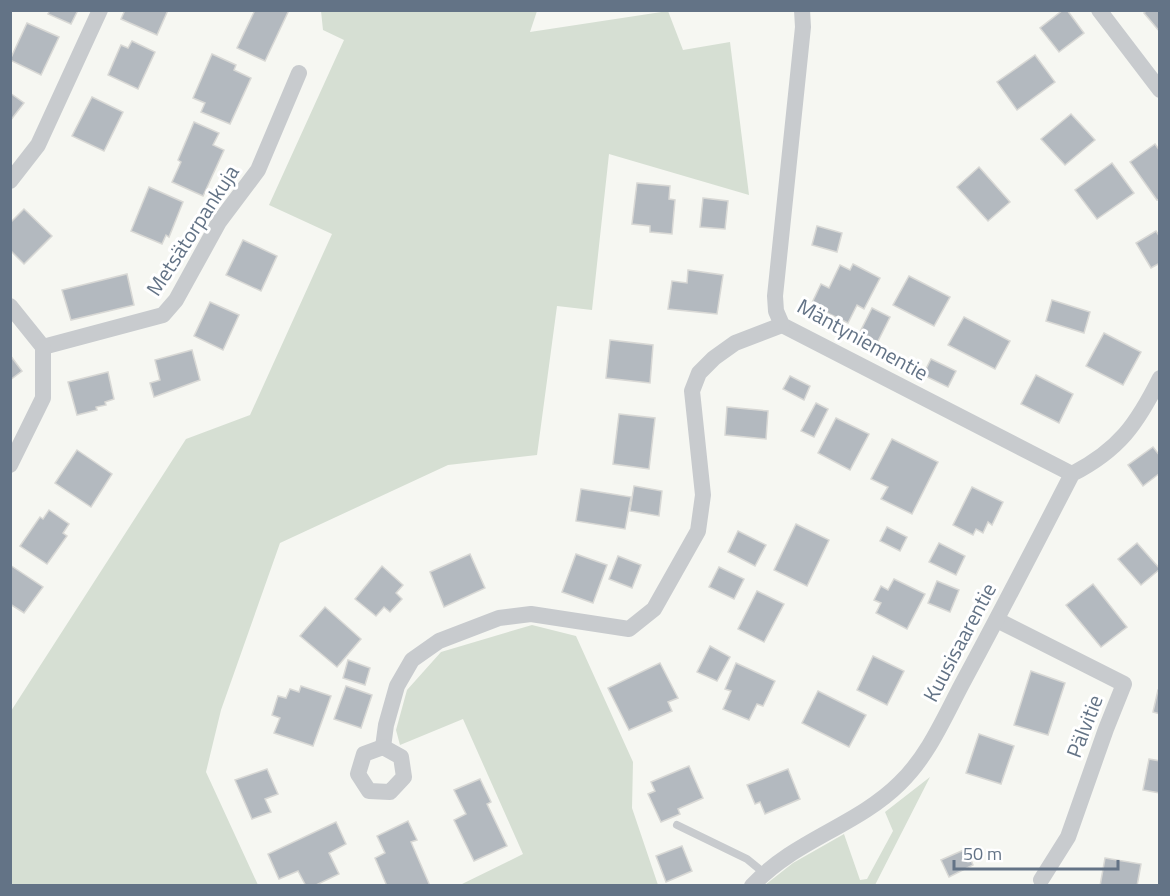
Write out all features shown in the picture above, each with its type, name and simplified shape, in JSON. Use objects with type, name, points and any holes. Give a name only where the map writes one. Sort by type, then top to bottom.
[{"type":"street","points":[[10,181],[38,145],[100,10]]},
{"type":"street","name":"Mäntyniementie","points":[[802,10],[803,27],[775,296],[776,311],[782,325],[1072,474]]},
{"type":"street","points":[[1100,10],[1160,90]]},
{"type":"street","name":"Metsätorpankuja","points":[[43,346],[163,315],[176,300],[219,222],[258,170],[298,74]]},
{"type":"street","points":[[10,306],[43,346],[42,398],[10,465]]},
{"type":"street","points":[[383,747],[386,724],[397,686],[412,660],[439,641],[499,618],[531,614],[629,629],[654,609],[698,531],[702,495],[692,391],[699,373],[714,358],[735,343],[782,325]]},
{"type":"street","points":[[1072,474],[1088,466],[1124,437],[1142,413],[1160,378]]},
{"type":"street","name":"Kuusisaarentie","points":[[752,885],[785,856],[873,807],[901,783],[923,757],[1072,474]]},
{"type":"street","name":"Pälvitie","points":[[997,620],[1124,684],[1068,837],[1041,880]]},
{"type":"lane","points":[[677,825],[747,859],[764,873]]},
{"type":"shaded area","points":[[321,11],[537,11],[530,32],[668,11],[683,50],[730,42],[749,195],[609,154],[592,310],[557,306],[537,455],[448,465],[280,543],[221,710],[206,772],[258,885],[11,885],[11,711],[186,439],[250,415],[332,234],[269,205],[344,40],[323,30]]},
{"type":"shaded area","points":[[532,625],[576,636],[633,762],[632,808],[658,885],[460,885],[523,854],[463,719],[400,745],[396,730],[407,690],[441,652]]},
{"type":"shaded area","points":[[930,777],[875,885],[765,885],[793,863],[844,834],[860,880],[867,879],[893,831],[885,812]]},
{"type":"building","points":[[50,10],[78,10],[71,24],[48,14]]},
{"type":"building","points":[[125,10],[168,10],[157,35],[121,19]]},
{"type":"building","points":[[255,10],[289,10],[265,61],[237,48]]},
{"type":"building","points":[[1063,10],[1067,10],[1084,33],[1059,52],[1040,28]]},
{"type":"building","points":[[1147,10],[1160,10],[1160,32],[1144,13]]},
{"type":"building","points":[[27,23],[59,37],[41,75],[10,60]]},
{"type":"building","points":[[132,41],[155,52],[138,89],[108,75],[121,45],[128,48]]},
{"type":"building","points":[[212,54],[236,65],[234,70],[251,78],[230,124],[201,112],[205,103],[193,98]]},
{"type":"building","points":[[1035,55],[1055,82],[1017,110],[997,82]]},
{"type":"building","points":[[10,93],[24,103],[10,121]]},
{"type":"building","points":[[92,97],[123,112],[104,151],[72,136]]},
{"type":"building","points":[[1071,114],[1095,140],[1065,165],[1041,139]]},
{"type":"building","points":[[194,122],[219,133],[213,145],[224,150],[203,196],[172,182],[181,162],[178,160]]},
{"type":"building","points":[[1155,144],[1160,151],[1160,199],[1157,200],[1130,162]]},
{"type":"building","points":[[1112,163],[1134,193],[1097,219],[1075,190]]},
{"type":"building","points":[[979,167],[1010,202],[988,221],[957,187]]},
{"type":"building","points":[[637,183],[670,186],[669,199],[675,200],[672,234],[650,232],[650,226],[632,224]]},
{"type":"building","points":[[149,187],[183,202],[169,237],[166,235],[162,244],[131,231]]},
{"type":"building","points":[[703,198],[728,201],[725,229],[700,227]]},
{"type":"building","points":[[24,209],[52,236],[24,264],[10,250],[10,223]]},
{"type":"building","points":[[817,226],[842,233],[837,252],[812,245]]},
{"type":"building","points":[[1156,231],[1160,237],[1160,263],[1151,268],[1136,243]]},
{"type":"building","points":[[243,240],[277,256],[261,291],[226,275]]},
{"type":"building","points":[[853,264],[880,278],[864,309],[857,305],[848,323],[811,305],[821,284],[829,288],[840,265],[850,270]]},
{"type":"building","points":[[688,270],[723,275],[717,314],[668,309],[672,281],[687,283]]},
{"type":"building","points":[[127,274],[134,305],[71,320],[62,290]]},
{"type":"building","points":[[909,276],[950,297],[934,326],[893,305]]},
{"type":"building","points":[[1052,300],[1090,312],[1084,333],[1046,321]]},
{"type":"building","points":[[210,302],[239,315],[223,350],[194,336]]},
{"type":"building","points":[[872,308],[890,317],[874,349],[856,340]]},
{"type":"building","points":[[964,317],[1010,341],[995,369],[948,345]]},
{"type":"building","points":[[1104,333],[1141,352],[1123,385],[1086,366]]},
{"type":"building","points":[[610,340],[653,345],[650,383],[606,378]]},
{"type":"building","points":[[192,350],[200,380],[154,397],[150,383],[160,380],[155,360]]},
{"type":"building","points":[[10,355],[22,371],[10,380]]},
{"type":"building","points":[[931,359],[956,371],[948,387],[923,375]]},
{"type":"building","points":[[108,372],[114,399],[105,402],[106,405],[96,407],[97,410],[77,415],[68,382]]},
{"type":"building","points":[[1036,375],[1073,394],[1059,423],[1021,404]]},
{"type":"building","points":[[790,376],[810,386],[804,400],[783,389]]},
{"type":"building","points":[[816,403],[828,409],[814,437],[801,431]]},
{"type":"building","points":[[727,407],[768,411],[766,439],[725,435]]},
{"type":"building","points":[[619,414],[655,418],[649,469],[613,464]]},
{"type":"building","points":[[836,418],[869,434],[850,470],[818,453]]},
{"type":"building","points":[[892,439],[938,462],[912,514],[881,499],[888,487],[871,479]]},
{"type":"building","points":[[1153,447],[1160,456],[1160,473],[1143,486],[1128,465]]},
{"type":"building","points":[[77,450],[112,474],[91,507],[55,483]]},
{"type":"building","points":[[634,486],[662,491],[659,516],[630,511]]},
{"type":"building","points":[[972,487],[1003,502],[992,525],[988,522],[983,533],[976,529],[973,535],[953,525]]},
{"type":"building","points":[[581,489],[631,497],[625,529],[576,521]]},
{"type":"building","points":[[49,510],[69,524],[63,533],[67,536],[47,564],[20,546],[40,517],[43,519]]},
{"type":"building","points":[[796,524],[829,540],[807,586],[774,570]]},
{"type":"building","points":[[887,527],[907,537],[900,551],[880,541]]},
{"type":"building","points":[[738,531],[766,545],[755,566],[728,552]]},
{"type":"building","points":[[939,543],[965,556],[956,575],[929,562]]},
{"type":"building","points":[[1137,543],[1160,569],[1141,585],[1118,559]]},
{"type":"building","points":[[470,554],[485,588],[444,607],[430,572]]},
{"type":"building","points":[[576,554],[607,565],[593,603],[562,592]]},
{"type":"building","points":[[618,556],[641,565],[632,588],[609,579]]},
{"type":"building","points":[[10,565],[43,587],[24,613],[10,604]]},
{"type":"building","points":[[382,566],[403,585],[396,593],[402,599],[390,612],[384,607],[376,616],[355,599]]},
{"type":"building","points":[[719,567],[744,579],[734,599],[709,587]]},
{"type":"building","points":[[894,579],[925,594],[907,629],[876,613],[881,603],[874,600],[881,586],[888,590]]},
{"type":"building","points":[[937,581],[959,590],[950,612],[928,603]]},
{"type":"building","points":[[1093,584],[1127,627],[1101,647],[1066,605]]},
{"type":"building","points":[[757,591],[784,604],[764,642],[738,629]]},
{"type":"building","points":[[325,607],[361,639],[337,667],[300,636]]},
{"type":"building","points":[[710,646],[730,657],[717,681],[697,672]]},
{"type":"building","points":[[873,656],[904,671],[887,705],[857,690]]},
{"type":"building","points":[[348,660],[370,668],[365,685],[343,678]]},
{"type":"building","points":[[660,663],[678,698],[668,702],[672,711],[629,730],[608,688]]},
{"type":"building","points":[[736,663],[775,681],[763,706],[757,704],[749,720],[723,709],[731,691],[725,689]]},
{"type":"building","points":[[1031,671],[1065,683],[1048,735],[1014,725]]},
{"type":"building","points":[[301,686],[331,696],[313,746],[274,733],[280,718],[272,715],[278,696],[286,698],[290,689],[299,692]]},
{"type":"building","points":[[346,686],[372,695],[361,728],[334,719]]},
{"type":"building","points":[[1158,690],[1160,690],[1160,714],[1153,712]]},
{"type":"building","points":[[818,691],[866,715],[849,747],[802,723]]},
{"type":"building","points":[[979,734],[1014,746],[1001,784],[966,773]]},
{"type":"building","points":[[1149,759],[1160,761],[1160,793],[1143,790]]},
{"type":"building","points":[[689,766],[703,798],[678,809],[680,814],[661,822],[648,794],[655,791],[651,782]]},
{"type":"building","points":[[267,769],[278,794],[265,799],[271,812],[252,819],[235,780]]},
{"type":"building","points":[[788,769],[800,799],[765,814],[760,802],[755,804],[747,785]]},
{"type":"building","points":[[480,779],[491,802],[487,804],[507,846],[474,861],[454,820],[466,814],[454,790]]},
{"type":"building","points":[[408,821],[417,840],[411,842],[430,886],[387,886],[375,858],[385,853],[377,836]]},
{"type":"building","points":[[336,822],[346,844],[329,853],[339,874],[314,886],[306,886],[298,871],[279,879],[268,854]]},
{"type":"building","points":[[682,846],[692,871],[666,882],[656,856]]},
{"type":"building","points":[[966,849],[973,865],[949,877],[941,860]]},
{"type":"building","points":[[1105,858],[1141,864],[1137,886],[1100,886]]}]
